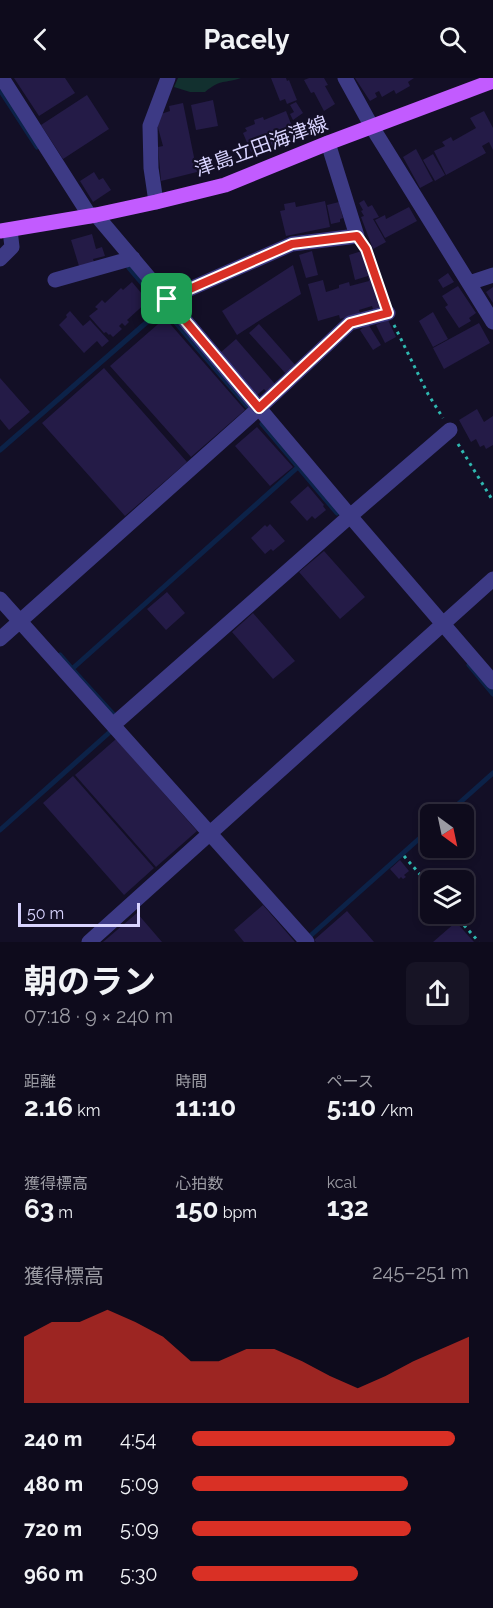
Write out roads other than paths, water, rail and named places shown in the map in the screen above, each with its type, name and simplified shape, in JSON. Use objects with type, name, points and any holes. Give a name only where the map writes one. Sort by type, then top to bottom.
[{"type":"main road","name":"津島立田海津線","points":[[5,230],[93,215],[225,185],[328,143],[493,81]]},
{"type":"street","points":[[2,78],[93,215],[133,258],[350,516],[493,681]]},
{"type":"street","points":[[156,202],[151,168],[150,126],[168,78]]},
{"type":"street","points":[[345,78],[372,127],[493,322]]},
{"type":"street","points":[[167,299],[292,244],[357,236],[328,143]]},
{"type":"street","points":[[0,258],[12,248],[5,230]]},
{"type":"street","points":[[55,280],[133,258]]},
{"type":"street","points":[[469,283],[493,275]]},
{"type":"street","points":[[0,639],[259,408],[350,323],[388,313]]},
{"type":"street","points":[[113,725],[450,430]]},
{"type":"street","points":[[89,942],[493,579]]},
{"type":"street","points":[[0,599],[307,942]]},
{"type":"waterway","points":[[0,90],[37,147]]},
{"type":"waterway","points":[[129,268],[247,406]]},
{"type":"waterway","points":[[0,450],[163,308]]},
{"type":"waterway","points":[[262,424],[337,513]]},
{"type":"waterway","points":[[113,714],[72,669],[298,467]]},
{"type":"waterway","points":[[60,655],[72,669]]},
{"type":"waterway","points":[[469,665],[493,694]]},
{"type":"waterway","points":[[0,830],[111,731]]},
{"type":"waterway","points":[[458,804],[493,773]]},
{"type":"waterway","points":[[309,937],[420,838]]}]
